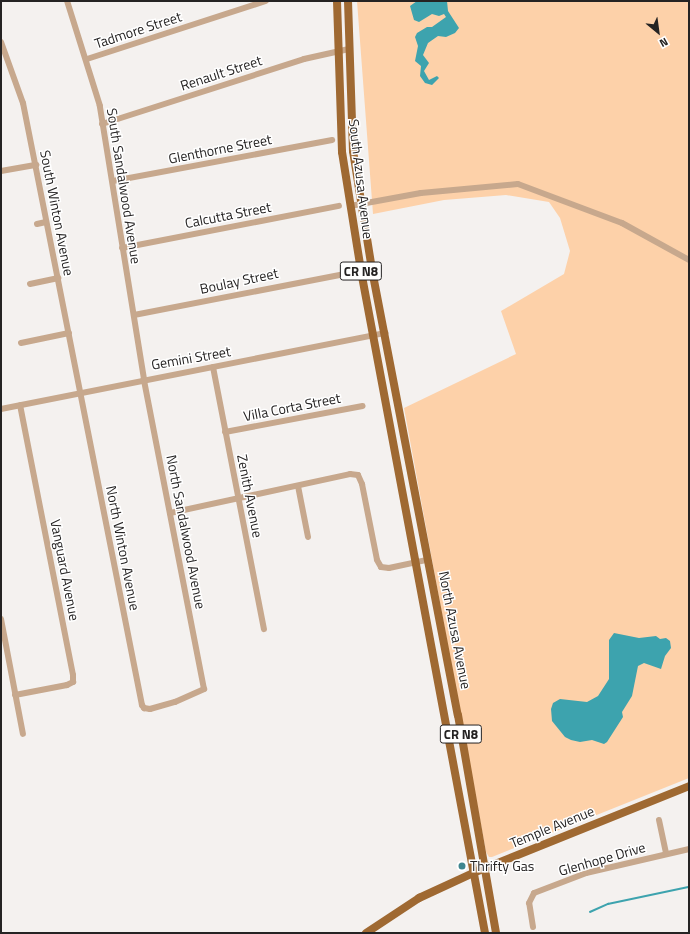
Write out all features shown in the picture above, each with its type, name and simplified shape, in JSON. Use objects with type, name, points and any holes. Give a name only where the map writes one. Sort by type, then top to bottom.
[{"type":"main road","name":"South Azusa Avenue","points":[[337,1],[342,146],[350,206],[372,336]]},
{"type":"main road","name":"South Azusa Avenue","points":[[348,1],[353,151],[372,270],[386,333]]},
{"type":"main road","name":"North Azusa Avenue","points":[[386,333],[458,715],[496,933]]},
{"type":"main road","name":"North Azusa Avenue","points":[[372,336],[485,933]]},
{"type":"main road","points":[[380,380],[390,397],[399,402]]},
{"type":"main road","name":"Temple Avenue","points":[[366,933],[418,898],[484,868],[689,786]]},
{"type":"street","name":"South Sandalwood Avenue","points":[[68,1],[96,86],[113,182],[122,248],[144,379]]},
{"type":"street","name":"Tadmore Street","points":[[87,59],[266,1]]},
{"type":"street","name":"South Winton Avenue","points":[[1,42],[23,103],[81,392]]},
{"type":"street","name":"Renault Street","points":[[102,124],[304,59],[349,49]]},
{"type":"street","name":"Glenthorne Street","points":[[113,182],[332,140]]},
{"type":"street","points":[[1,171],[36,165]]},
{"type":"street","points":[[350,206],[421,193],[518,184],[622,223],[689,260]]},
{"type":"street","name":"Calcutta Street","points":[[122,248],[338,206]]},
{"type":"street","points":[[37,224],[46,222]]},
{"type":"street","name":"Boulay Street","points":[[134,315],[350,273]]},
{"type":"street","points":[[30,284],[58,278]]},
{"type":"street","points":[[21,343],[69,333]]},
{"type":"street","name":"Gemini Street","points":[[1,409],[144,379],[386,333]]},
{"type":"street","name":"Zenith Avenue","points":[[213,367],[264,629]]},
{"type":"street","name":"North Sandalwood Avenue","points":[[144,379],[204,689]]},
{"type":"street","name":"North Winton Avenue","points":[[81,392],[144,708],[150,709],[176,702],[204,689]]},
{"type":"street","name":"Vanguard Avenue","points":[[16,695],[67,685],[72,682],[73,675],[20,405]]},
{"type":"street","name":"Villa Corta Street","points":[[225,432],[363,406]]},
{"type":"street","points":[[170,513],[238,497],[298,486],[350,474],[358,475],[362,484],[376,560],[380,567],[389,568],[428,560]]},
{"type":"street","points":[[298,486],[308,537]]},
{"type":"street","points":[[1,619],[23,734]]},
{"type":"street","points":[[659,820],[666,854]]},
{"type":"street","name":"Glenhope Drive","points":[[533,927],[529,902],[534,893],[586,873],[689,849]]},
{"type":"shaded area","points":[[357,1],[689,1],[689,778],[492,857],[489,857],[486,852],[404,408],[516,354],[501,311],[564,274],[570,251],[560,218],[549,202],[506,195],[444,200],[373,214]]},
{"type":"water","points":[[417,1],[447,1],[448,11],[459,28],[455,33],[446,37],[438,36],[428,43],[423,55],[429,63],[424,71],[429,80],[437,76],[439,78],[432,85],[425,83],[420,76],[421,66],[415,61],[418,46],[415,37],[417,33],[427,27],[432,27],[446,17],[444,14],[439,16],[432,14],[419,22],[414,20],[410,6]]},
{"type":"water","points":[[614,633],[639,638],[656,636],[660,639],[666,638],[670,641],[671,648],[665,656],[661,669],[644,663],[638,666],[632,696],[622,712],[623,717],[607,742],[604,744],[592,740],[580,742],[571,740],[565,737],[552,721],[551,709],[553,703],[560,699],[587,702],[598,696],[609,679],[609,640]]},
{"type":"waterway","points":[[590,912],[608,904],[689,887]]},
{"type":"place","name":"Thrifty Gas","points":[[462,866]]}]
